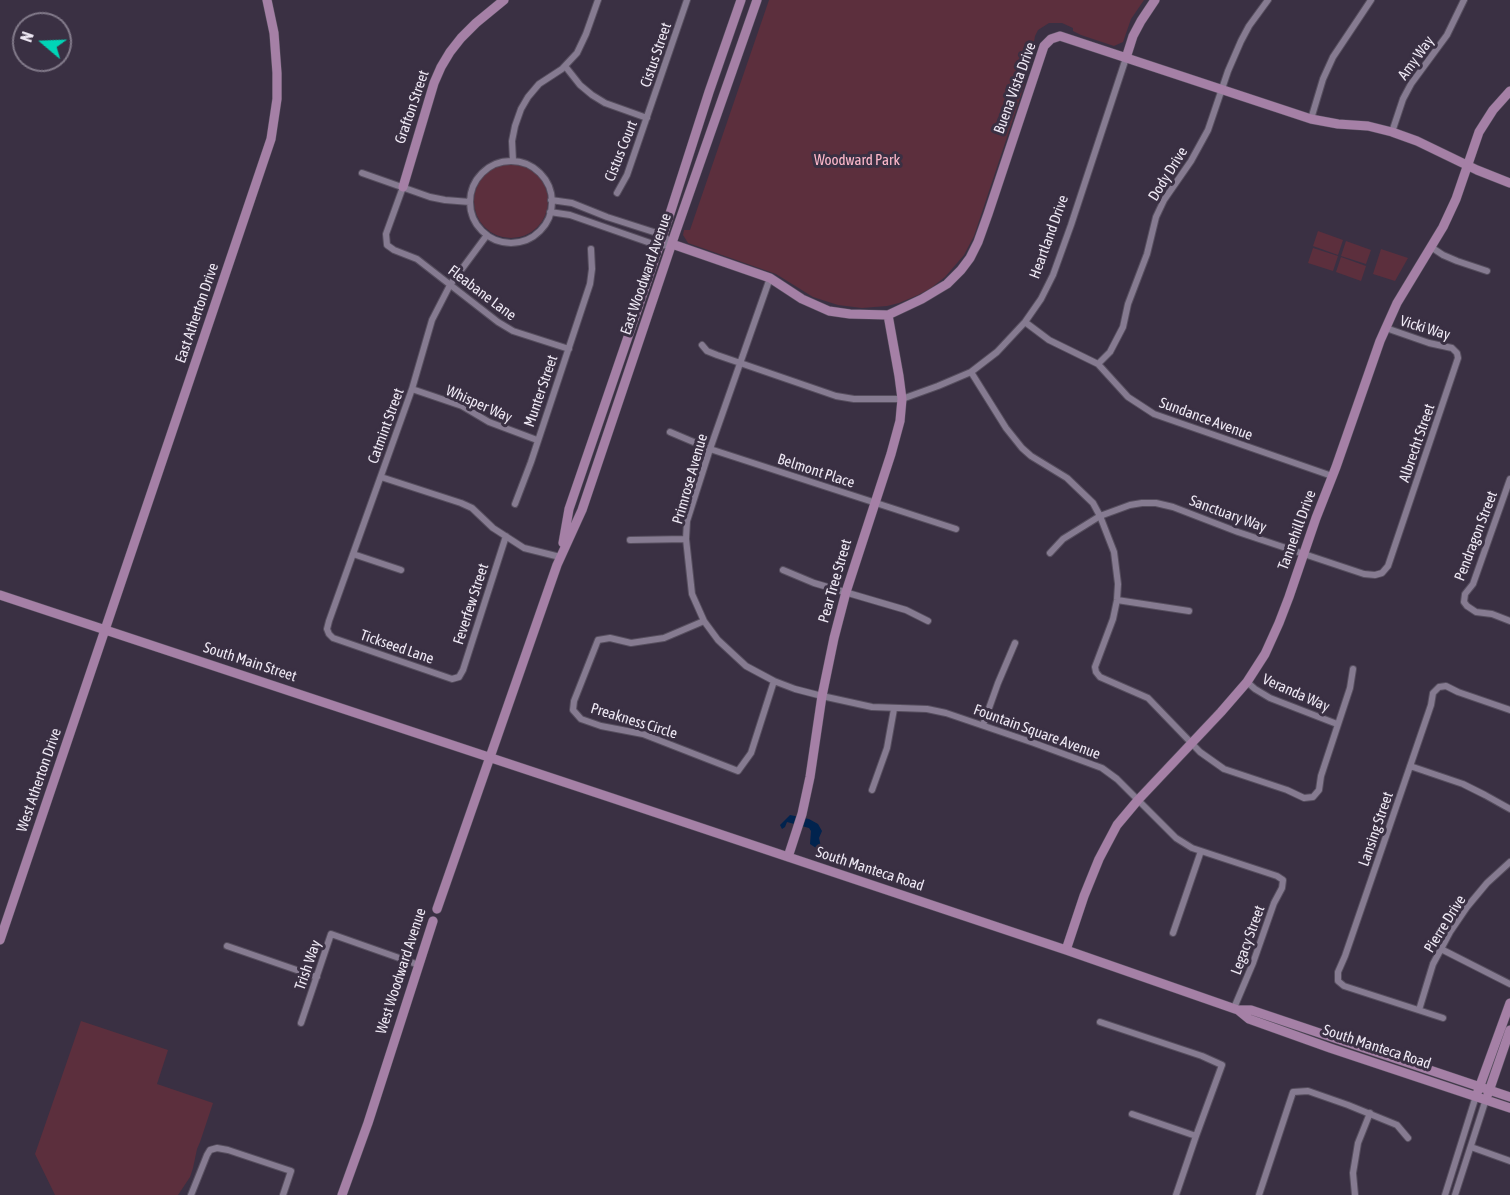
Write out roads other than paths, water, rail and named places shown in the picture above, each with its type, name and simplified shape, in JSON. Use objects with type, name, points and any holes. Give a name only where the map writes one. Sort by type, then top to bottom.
[{"type":"street","name":"East Atherton Drive","points":[[105,630],[271,139],[277,99],[277,73],[274,33],[267,0]]},
{"type":"street","name":"Grafton Street","points":[[387,245],[386,234],[441,67],[461,38],[504,0]]},
{"type":"street","points":[[513,161],[512,141],[521,109],[539,84],[565,66],[577,53],[598,0]]},
{"type":"street","name":"Cistus Street","points":[[647,118],[687,0]]},
{"type":"street","name":"East Woodward Avenue","points":[[560,557],[569,509],[741,0]]},
{"type":"street","name":"East Woodward Avenue","points":[[491,758],[560,557],[582,510],[757,0]]},
{"type":"street","name":"Heartland Drive","points":[[702,345],[717,355],[836,396],[854,399],[902,399],[971,372],[997,352],[1026,322],[1053,275],[1133,36],[1155,0]]},
{"type":"street","name":"Dody Drive","points":[[1098,364],[1110,352],[1123,327],[1128,304],[1147,254],[1156,217],[1164,200],[1191,161],[1208,130],[1240,42],[1268,0]]},
{"type":"street","points":[[1311,119],[1323,79],[1333,57],[1371,0]]},
{"type":"street","name":"Amy Way","points":[[1392,132],[1403,99],[1411,84],[1447,35],[1464,0]]},
{"type":"street","name":"Buena Vista Drive","points":[[551,200],[572,203],[663,235],[672,244],[770,278],[802,299],[829,310],[850,314],[888,315],[939,290],[970,258],[988,214],[1044,46],[1054,37],[1060,36],[1311,119],[1368,126],[1392,132],[1510,183]]},
{"type":"street","points":[[565,66],[580,85],[592,95],[605,103],[647,118]]},
{"type":"street","name":"Tannehill Drive","points":[[1066,950],[1098,859],[1117,825],[1247,682],[1265,654],[1280,623],[1374,357],[1396,303],[1443,226],[1456,199],[1479,132],[1493,110],[1510,91]]},
{"type":"street","name":"Cistus Court","points":[[616,193],[627,175],[647,118]]},
{"type":"street","points":[[513,161],[533,167],[543,176],[551,194],[551,200],[550,212],[544,226],[537,233],[527,239],[508,243],[501,242],[481,230],[475,222],[470,202],[473,187],[484,171],[495,164],[513,161]]},
{"type":"street","points":[[362,172],[437,198],[470,202]]},
{"type":"street","name":"Buena Vista Drive","points":[[550,212],[570,215],[659,246],[672,244]]},
{"type":"street","name":"Catmint Street","points":[[328,634],[329,621],[412,389],[432,320],[450,285],[487,235]]},
{"type":"street","name":"Fleabane Lane","points":[[387,245],[417,259],[513,331],[568,349]]},
{"type":"street","points":[[1431,247],[1457,261],[1487,271]]},
{"type":"street","name":"Munter Street","points":[[515,504],[590,284],[591,249]]},
{"type":"street","name":"Primrose Avenue","points":[[770,278],[687,521],[686,539],[692,594],[704,621],[718,640],[746,666],[774,681],[822,696]]},
{"type":"street","name":"Pear Tree Street","points":[[788,857],[802,814],[810,777],[822,696],[834,638],[846,592],[896,438],[902,399],[888,315]]},
{"type":"street","name":"Sundance Avenue","points":[[1026,322],[1049,340],[1098,364],[1128,397],[1154,414],[1332,476]]},
{"type":"street","name":"Vicki Way","points":[[1386,328],[1429,343],[1452,348],[1457,353]]},
{"type":"street","name":"Albrecht Street","points":[[1396,541],[1457,363],[1457,353]]},
{"type":"street","points":[[971,372],[1006,428],[1022,448],[1067,478],[1094,503],[1100,516],[1114,552],[1117,574],[1117,600],[1095,667],[1100,677],[1148,698],[1200,752],[1224,769],[1304,798],[1313,797],[1319,790],[1321,776],[1350,688],[1353,669]]},
{"type":"street","name":"Whisper Way","points":[[412,389],[462,406],[489,422],[537,440]]},
{"type":"street","name":"Belmont Place","points":[[670,432],[710,449],[956,529]]},
{"type":"street","points":[[381,477],[472,508],[494,528],[524,548],[560,557]]},
{"type":"street","name":"Pendragon Street","points":[[1510,479],[1473,584],[1465,594],[1464,602],[1476,612],[1492,614],[1510,621]]},
{"type":"street","name":"Sanctuary Way","points":[[1050,553],[1063,539],[1100,516],[1142,503],[1173,507],[1238,532],[1364,574],[1382,573],[1388,566],[1396,541]]},
{"type":"street","name":"Feverfew Street","points":[[459,677],[506,536]]},
{"type":"street","points":[[630,540],[686,539]]},
{"type":"street","points":[[353,554],[401,570]]},
{"type":"street","points":[[783,570],[814,583],[906,610],[928,621]]},
{"type":"street","name":"South Main Street","points":[[0,595],[491,758]]},
{"type":"street","points":[[1117,600],[1189,611]]},
{"type":"street","name":"Preakness Circle","points":[[704,621],[664,638],[631,643],[610,638],[598,640],[574,701],[573,710],[581,718],[601,726],[643,734],[738,771],[751,753],[774,681]]},
{"type":"street","name":"West Atherton Drive","points":[[0,940],[105,630]]},
{"type":"street","name":"Tickseed Lane","points":[[328,634],[333,638],[452,679],[459,677]]},
{"type":"street","points":[[983,725],[1015,643]]},
{"type":"street","name":"Veranda Way","points":[[1247,682],[1270,698],[1337,724]]},
{"type":"street","name":"Lansing Street","points":[[1419,1010],[1344,986],[1338,981],[1338,972],[1431,705],[1433,693],[1439,687],[1446,686],[1510,710]]},
{"type":"street","name":"Fountain Square Avenue","points":[[822,696],[872,707],[927,709],[946,713],[1102,768],[1117,778],[1176,838],[1192,848],[1283,880]]},
{"type":"street","points":[[873,790],[887,748],[894,709]]},
{"type":"street","name":"South Manteca Road","points":[[491,758],[1236,1009],[1251,1010],[1478,1092],[1510,1097]]},
{"type":"street","name":"West Woodward Avenue","points":[[342,1195],[368,1123],[437,909],[491,758]]},
{"type":"street","points":[[1410,766],[1463,784],[1510,809]]},
{"type":"street","points":[[1173,933],[1201,851]]},
{"type":"street","name":"Pierre Drive","points":[[1419,1010],[1433,964],[1450,932],[1467,907],[1510,862]]},
{"type":"street","name":"Legacy Street","points":[[1236,1009],[1283,880]]},
{"type":"street","name":"Trish Way","points":[[301,1023],[331,934],[419,965]]},
{"type":"street","points":[[227,946],[317,977]]},
{"type":"street","points":[[1441,949],[1510,984]]},
{"type":"street","points":[[1445,1195],[1510,1003]]},
{"type":"street","points":[[1419,1010],[1443,1018]]},
{"type":"street","points":[[1100,1022],[1202,1056],[1222,1065],[1176,1195]]},
{"type":"street","points":[[1455,1195],[1510,1030]]},
{"type":"street","points":[[1259,1195],[1293,1092],[1308,1091],[1370,1113],[1397,1125],[1408,1138]]},
{"type":"street","name":"South Manteca Road","points":[[1488,1095],[1510,1108]]},
{"type":"street","points":[[1355,1195],[1353,1173],[1358,1143],[1370,1113]]},
{"type":"street","points":[[1132,1114],[1196,1136]]},
{"type":"street","points":[[191,1195],[207,1155],[210,1150],[217,1148],[291,1172],[283,1195]]},
{"type":"street","points":[[1471,1148],[1510,1161]]},
{"type":"water","points":[[790,815],[809,819],[818,824],[822,831],[819,838],[821,847],[816,848],[810,844],[811,831],[809,828],[787,822],[782,829],[780,825]]},
{"type":"park label","name":"Woodward Park","points":[[857,160]]}]
